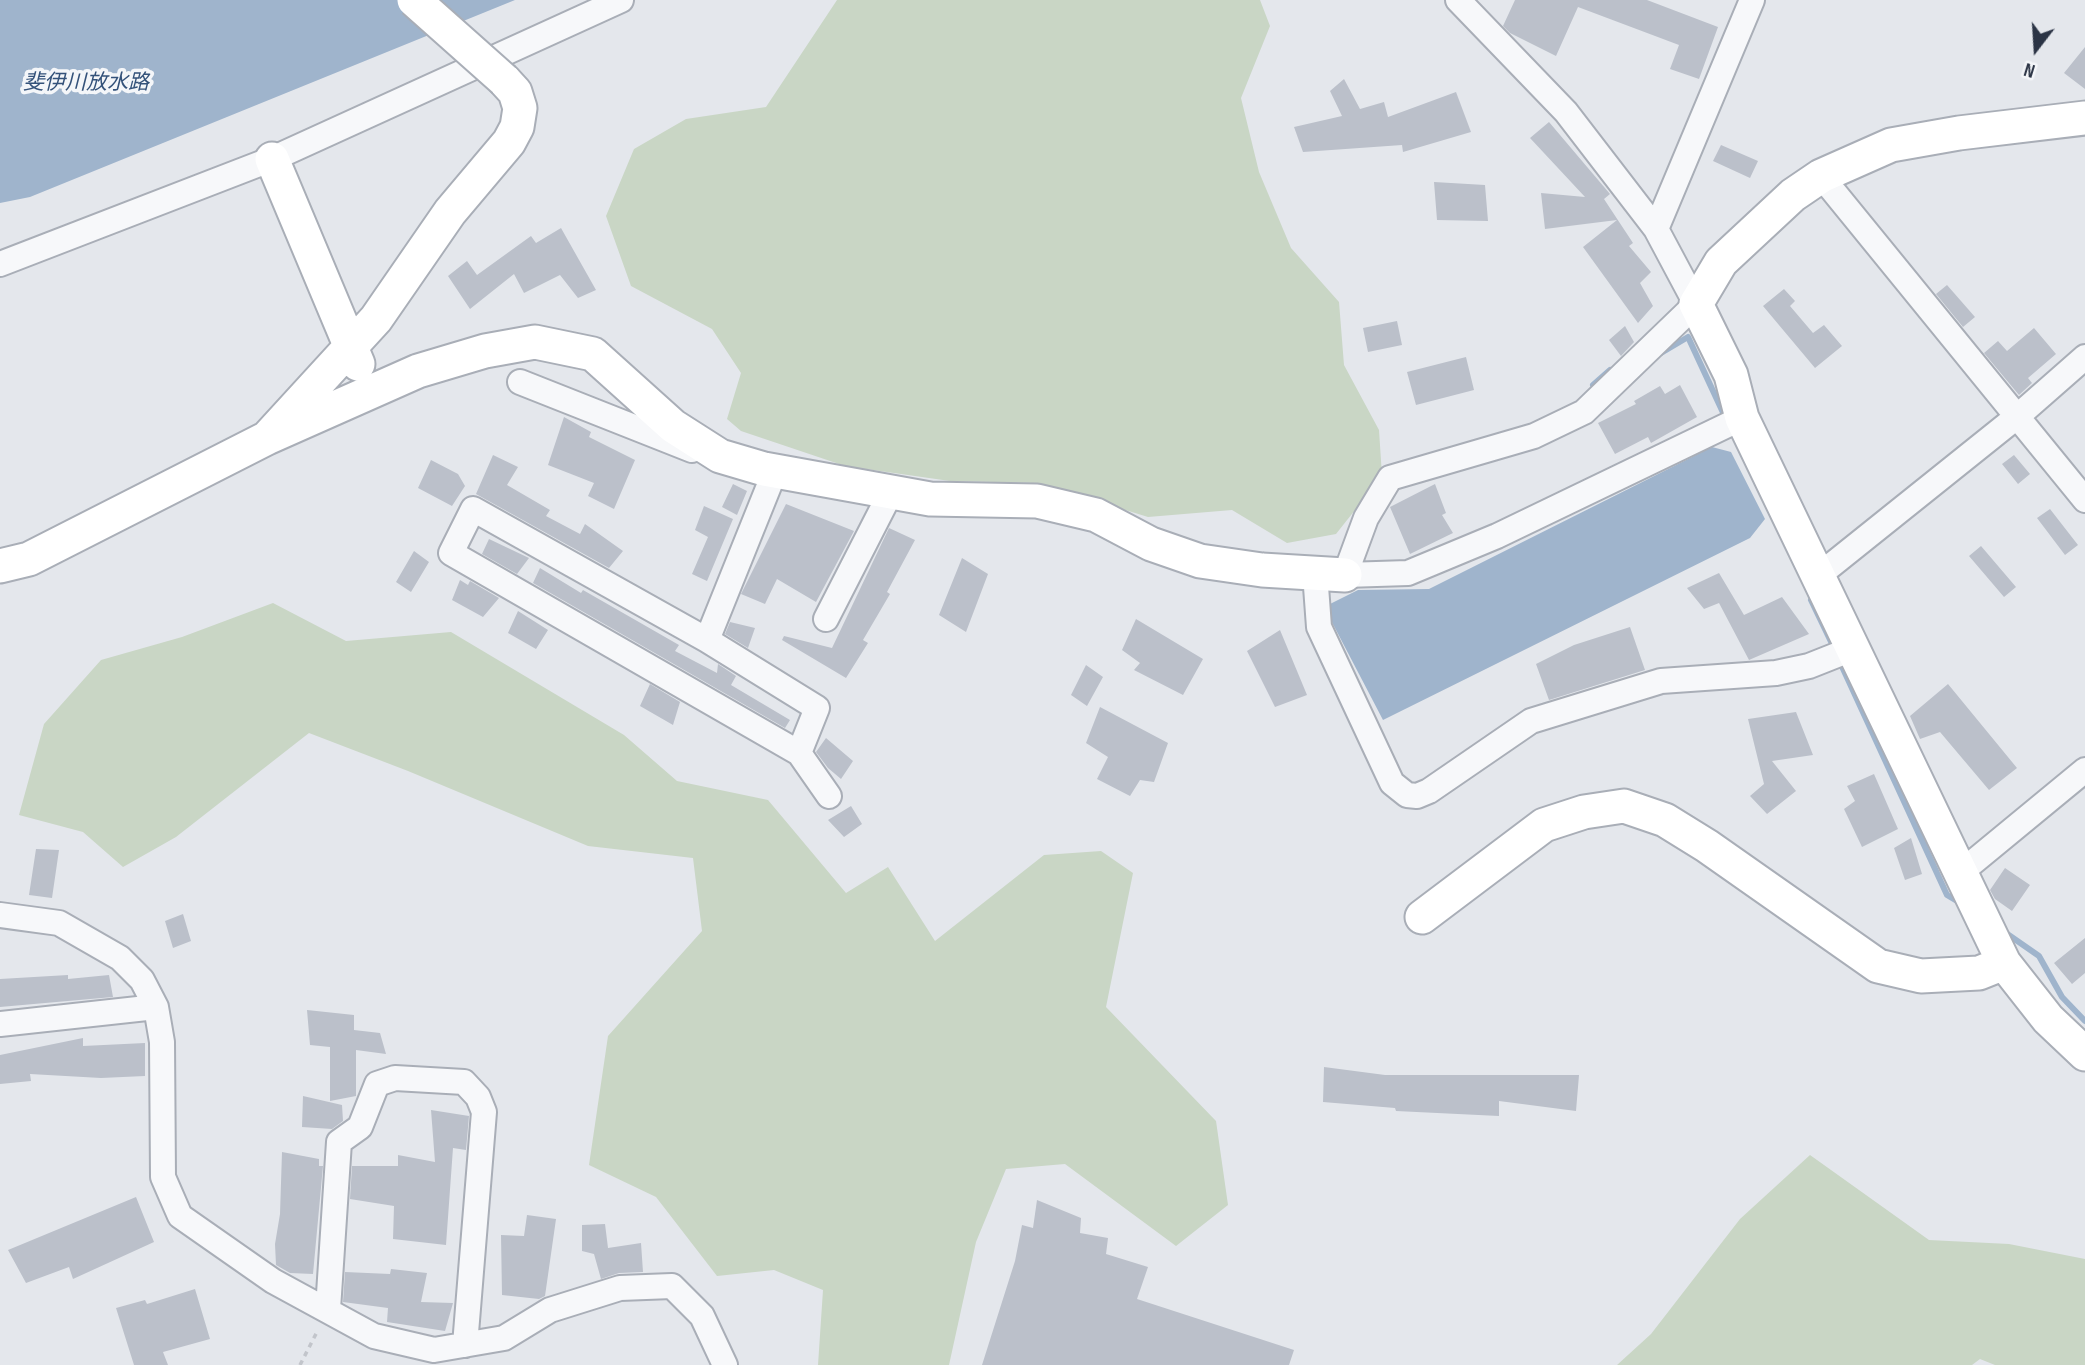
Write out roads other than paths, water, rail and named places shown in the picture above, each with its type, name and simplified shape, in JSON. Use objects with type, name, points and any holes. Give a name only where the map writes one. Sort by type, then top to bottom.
[{"type":"street","points":[[267,438],[376,319],[450,212],[509,142],[517,127],[520,108],[515,92],[414,0]]},
{"type":"street","points":[[0,264],[272,159],[621,0]]},
{"type":"street","points":[[1458,0],[1566,112],[1656,229],[1731,375],[1742,418],[2004,963],[2048,1020],[2085,1054]]},
{"type":"street","points":[[1656,229],[1752,0]]},
{"type":"street","points":[[1852,649],[1809,666],[1776,673],[1661,681],[1531,721],[1429,791],[1407,796],[1392,783],[1319,627],[1330,574],[1390,478],[1534,436],[1584,412],[1696,304],[1721,262],[1793,195],[1821,176],[1891,145],[1959,133],[2085,118]]},
{"type":"street","points":[[272,159],[370,392]]},
{"type":"street","points":[[1821,176],[2019,415],[2085,500]]},
{"type":"street","points":[[0,566],[29,559],[267,438],[418,371],[485,351],[535,342],[593,354],[673,426],[720,456]]},
{"type":"street","points":[[1818,576],[2019,415],[2085,357]]},
{"type":"street","points":[[520,382],[692,450],[775,471],[930,499],[1037,501],[1096,515],[1151,544],[1200,561],[1330,574],[1408,573],[1496,536],[1742,418]]},
{"type":"street","points":[[707,640],[775,471]]},
{"type":"street","points":[[826,619],[891,492]]},
{"type":"street","points":[[799,752],[817,708],[707,640],[473,509],[451,553],[799,752],[829,796]]},
{"type":"street","points":[[1960,873],[2085,771]]},
{"type":"street","points":[[1422,917],[1544,825],[1584,812],[1624,806],[1665,820],[1707,846],[1878,966],[1921,976],[1979,973],[2004,963]]},
{"type":"street","points":[[0,915],[59,923],[120,958],[142,981],[156,1007],[162,1042],[163,1177],[180,1216],[273,1281],[374,1336],[434,1350],[504,1338],[550,1310],[620,1288],[672,1286],[702,1317],[725,1365]]},
{"type":"street","points":[[0,1024],[156,1007]]},
{"type":"street","points":[[328,1309],[339,1142],[360,1127],[377,1084],[395,1078],[464,1082],[478,1097],[484,1112],[465,1345]]},
{"type":"water","name":"斐伊川放水路","points":[[0,0],[515,0],[30,197],[0,203]]},
{"type":"water","points":[[1712,447],[1731,452],[1765,519],[1750,538],[1383,720],[1324,607],[1358,590],[1429,589]]},
{"type":"waterway","points":[[1661,353],[1688,337],[1726,419]]},
{"type":"waterway","points":[[1593,385],[1610,370]]},
{"type":"waterway","points":[[1811,600],[1835,650]]},
{"type":"waterway","points":[[1839,660],[1947,895],[1962,904]]},
{"type":"waterway","points":[[2003,931],[2039,956],[2062,997],[2085,1021]]}]
